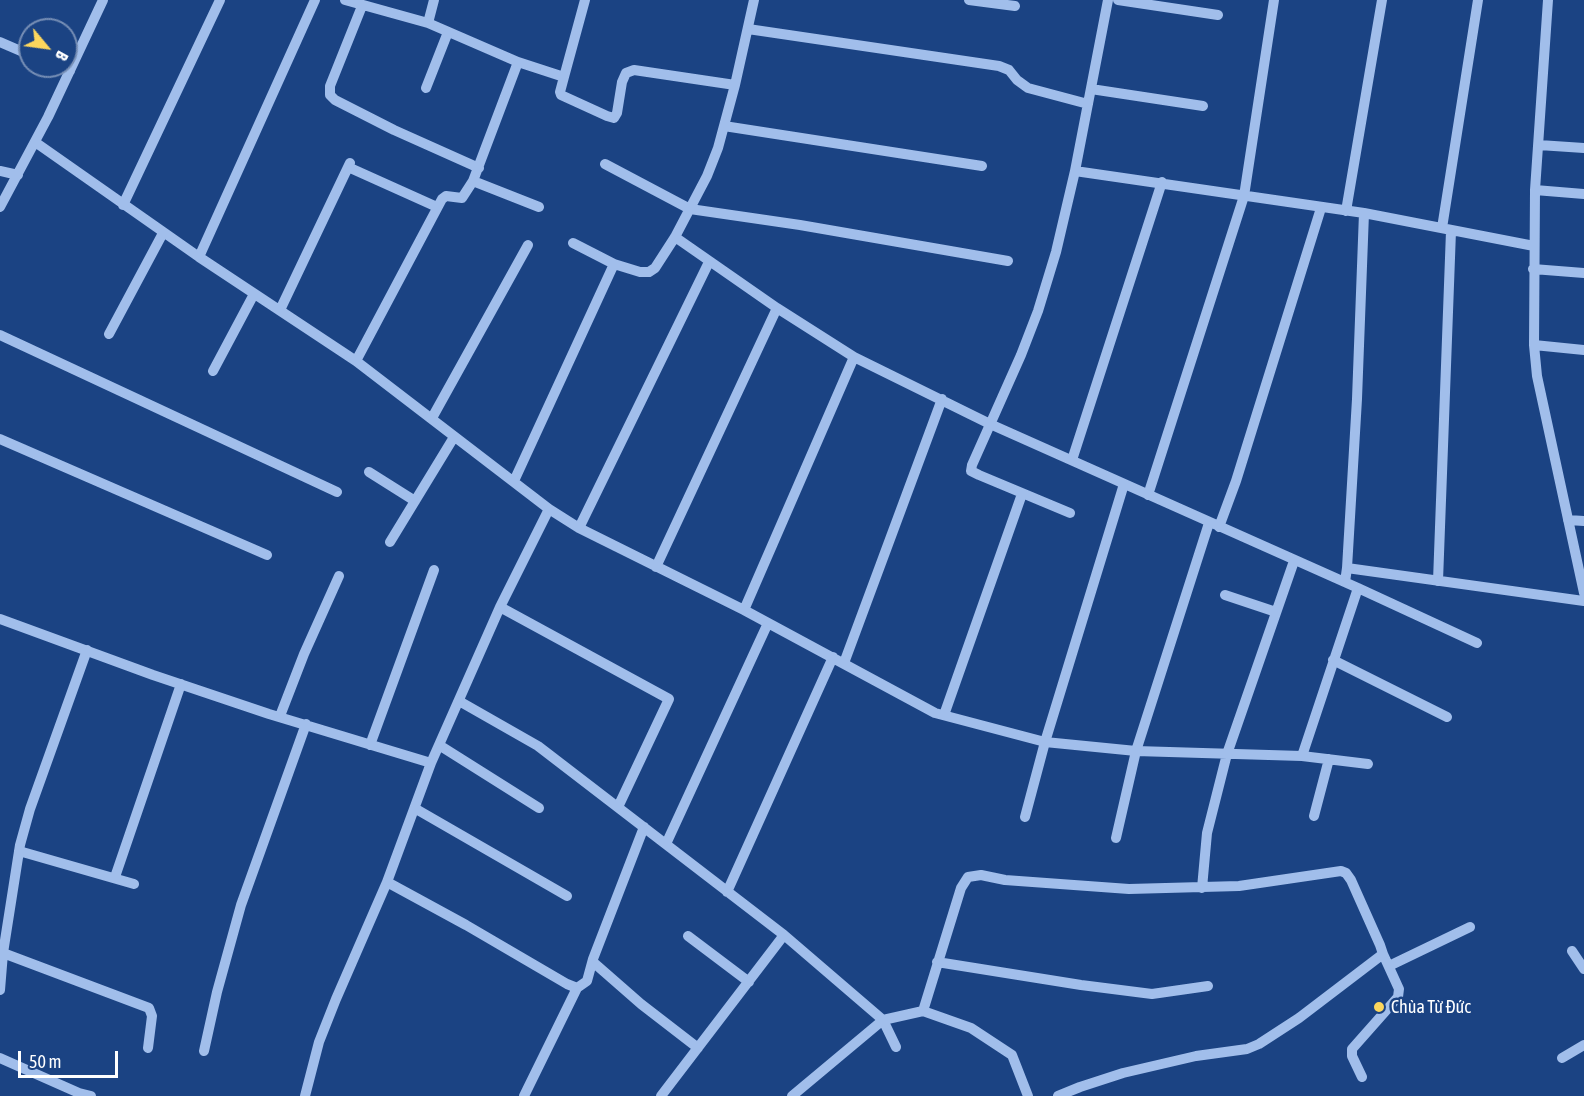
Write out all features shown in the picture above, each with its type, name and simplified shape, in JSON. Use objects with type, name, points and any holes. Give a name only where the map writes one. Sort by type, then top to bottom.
[{"type":"street","points":[[78,54],[103,0]]},
{"type":"street","points":[[123,205],[220,0]]},
{"type":"street","points":[[199,257],[315,0]]},
{"type":"street","points":[[345,0],[428,23],[518,62],[564,77]]},
{"type":"street","points":[[428,23],[434,0]]},
{"type":"street","points":[[585,0],[561,95],[614,118],[618,113],[622,82],[626,73],[634,70],[735,85]]},
{"type":"street","points":[[573,243],[614,264],[640,272],[649,272],[655,268],[675,237],[714,160],[735,85],[754,0]]},
{"type":"street","points":[[969,0],[1015,6]]},
{"type":"street","points":[[1070,513],[971,471],[1038,311],[1056,252],[1075,171],[1108,0]]},
{"type":"street","points":[[1118,0],[1218,15]]},
{"type":"street","points":[[1148,495],[1244,196],[1274,0]]},
{"type":"street","points":[[1346,211],[1382,0]]},
{"type":"street","points":[[1438,581],[1446,230],[1478,0]]},
{"type":"street","points":[[1548,0],[1535,190],[1534,345],[1537,376],[1584,593]]},
{"type":"street","points":[[363,6],[330,86],[330,95],[335,100],[394,130],[479,168]]},
{"type":"street","points":[[748,29],[999,66],[1009,70],[1028,88],[1088,104]]},
{"type":"street","points":[[426,88],[448,32]]},
{"type":"street","points":[[0,42],[18,50]]},
{"type":"street","points":[[356,361],[437,207],[444,197],[462,198],[473,181],[518,62]]},
{"type":"street","points":[[0,207],[67,78]]},
{"type":"street","points":[[1091,89],[1203,106]]},
{"type":"street","points":[[724,126],[982,166]]},
{"type":"street","points":[[35,142],[199,257],[356,361],[549,509],[579,528],[744,610],[916,703],[944,715],[1045,742],[1136,751],[1302,756],[1368,764]]},
{"type":"street","points":[[1539,145],[1584,148]]},
{"type":"street","points":[[280,310],[349,165],[437,207]]},
{"type":"street","points":[[604,165],[690,209],[800,225],[1008,261]]},
{"type":"street","points":[[0,171],[18,174]]},
{"type":"street","points":[[1075,171],[1364,213],[1534,246]]},
{"type":"street","points":[[473,181],[539,207]]},
{"type":"street","points":[[1072,460],[1162,182]]},
{"type":"street","points":[[1535,190],[1584,194]]},
{"type":"street","points":[[1116,838],[1136,751],[1214,525],[1236,481],[1321,208]]},
{"type":"street","points":[[1345,582],[1357,399],[1364,213]]},
{"type":"street","points":[[110,334],[163,232]]},
{"type":"street","points":[[675,237],[777,308],[854,357],[990,424],[1478,643]]},
{"type":"street","points":[[432,418],[528,245]]},
{"type":"street","points":[[579,528],[709,262]]},
{"type":"street","points":[[514,481],[614,264]]},
{"type":"street","points":[[1533,268],[1584,273]]},
{"type":"street","points":[[213,371],[254,294]]},
{"type":"street","points":[[656,567],[777,308]]},
{"type":"street","points":[[0,335],[337,492]]},
{"type":"street","points":[[1534,345],[1584,350]]},
{"type":"street","points":[[744,610],[854,357]]},
{"type":"street","points":[[844,663],[942,399]]},
{"type":"street","points":[[390,542],[454,437]]},
{"type":"street","points":[[0,439],[267,555]]},
{"type":"street","points":[[369,472],[415,501]]},
{"type":"street","points":[[1025,817],[1045,742],[1124,484]]},
{"type":"street","points":[[944,715],[1022,494]]},
{"type":"street","points":[[305,1096],[323,1031],[387,882],[416,809],[431,763],[500,607],[549,509]]},
{"type":"street","points":[[1568,520],[1584,521]]},
{"type":"street","points":[[1202,888],[1207,833],[1227,754],[1294,561]]},
{"type":"street","points":[[1347,568],[1584,601]]},
{"type":"street","points":[[370,745],[434,570]]},
{"type":"street","points":[[280,716],[304,654],[339,576]]},
{"type":"street","points":[[1302,756],[1358,588]]},
{"type":"street","points":[[1225,595],[1276,612]]},
{"type":"street","points":[[500,607],[669,699],[618,807]]},
{"type":"street","points":[[0,619],[181,684],[431,763]]},
{"type":"street","points":[[666,844],[768,623]]},
{"type":"street","points":[[0,990],[3,953],[19,851],[30,809],[87,651]]},
{"type":"street","points":[[727,892],[833,657]]},
{"type":"street","points":[[1334,660],[1447,717]]},
{"type":"street","points":[[115,878],[181,684]]},
{"type":"street","points":[[459,700],[538,746],[784,935],[883,1020],[896,1047]]},
{"type":"street","points":[[204,1051],[217,992],[242,905],[306,724]]},
{"type":"street","points":[[439,745],[539,808]]},
{"type":"street","points":[[1314,816],[1329,759]]},
{"type":"street","points":[[416,809],[567,896]]},
{"type":"street","points":[[524,1096],[577,988],[587,981],[644,827]]},
{"type":"street","points":[[19,851],[134,884]]},
{"type":"street","points":[[923,1011],[961,888],[968,877],[981,875],[1005,880],[1129,889],[1202,888],[1341,871],[1351,880],[1399,989],[1398,997],[1352,1049],[1352,1056],[1362,1077]]},
{"type":"street","points":[[387,882],[577,988]]},
{"type":"street","points":[[1389,966],[1470,927]]},
{"type":"street","points":[[661,1096],[784,935]]},
{"type":"street","points":[[688,936],[749,982]]},
{"type":"street","points":[[1572,951],[1584,969]]},
{"type":"street","points":[[3,953],[148,1008],[152,1016],[148,1048]]},
{"type":"street","points":[[1058,1096],[1123,1073],[1196,1056],[1246,1049],[1259,1044],[1299,1018],[1383,954]]},
{"type":"street","points":[[593,962],[641,1004],[698,1048]]},
{"type":"street","points":[[937,962],[1152,994],[1208,986]]},
{"type":"street","points":[[792,1096],[883,1020],[923,1011],[971,1028],[1012,1055],[1026,1095]]},
{"type":"street","points":[[1562,1058],[1584,1045]]},
{"type":"street","points":[[0,1058],[79,1093],[91,1096]]},
{"type":"place","name":"Chùa Từ Đức","points":[[1379,1007]]}]
